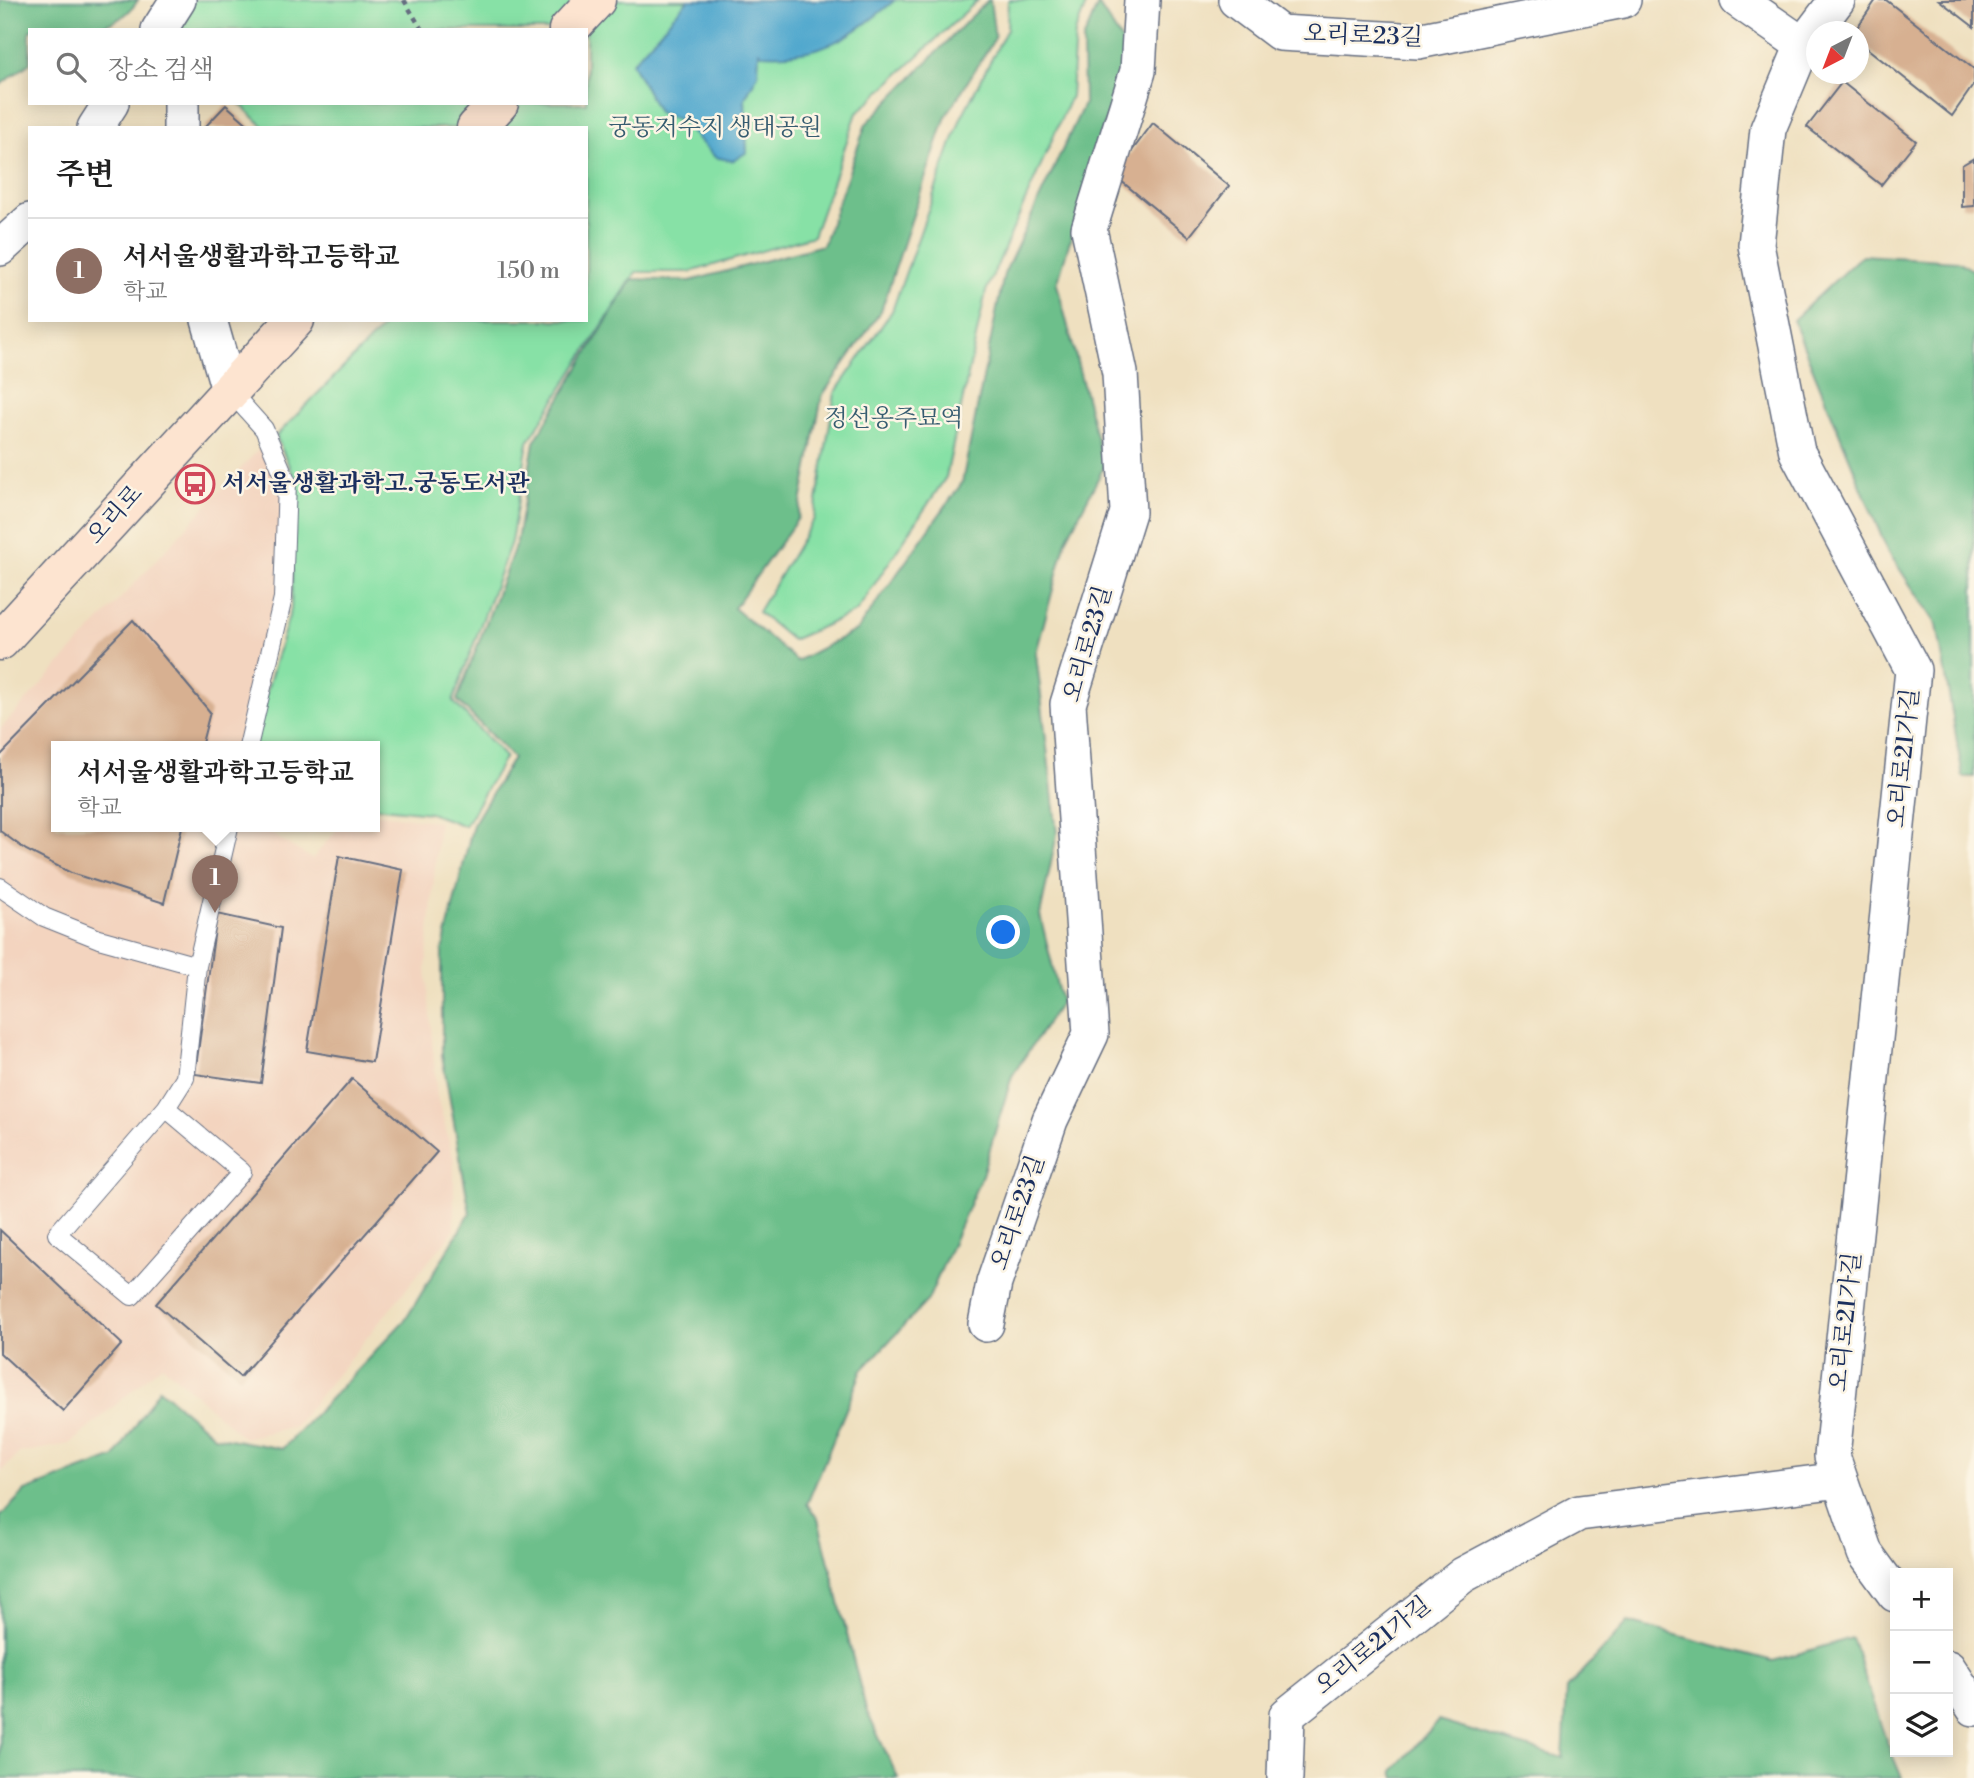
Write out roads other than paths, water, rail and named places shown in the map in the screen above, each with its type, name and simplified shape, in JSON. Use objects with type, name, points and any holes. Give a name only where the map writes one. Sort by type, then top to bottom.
[{"type":"main road","points":[[570,28],[596,0]]},
{"type":"main road","points":[[478,126],[497,105]]},
{"type":"main road","name":"오리로","points":[[0,641],[293,322]]},
{"type":"street","points":[[160,28],[178,0]]},
{"type":"street","name":"오리로23길","points":[[986,1324],[994,1283],[1050,1120],[1091,1034],[1068,704],[1128,512],[1120,373],[1089,229],[1138,71],[1142,0]]},
{"type":"street","name":"오리로23길","points":[[1236,0],[1280,33],[1418,41],[1623,0]]},
{"type":"street","points":[[1738,0],[1803,45]]},
{"type":"street","name":"오리로21가길","points":[[1837,0],[1803,45],[1768,129],[1756,245],[1797,452],[1913,670],[1832,1455],[1866,1553],[1890,1587]]},
{"type":"street","points":[[95,126],[110,105]]},
{"type":"street","points":[[181,105],[181,126]]},
{"type":"street","points":[[0,248],[28,223]]},
{"type":"street","points":[[210,322],[229,390]]},
{"type":"street","name":"오리로21가길","points":[[1285,1778],[1287,1715],[1462,1575],[1578,1513],[1840,1480]]},
{"type":"street","points":[[1953,1676],[1974,1707]]},
{"type":"lane","points":[[229,390],[264,429],[276,450],[287,482],[283,598],[249,741]]},
{"type":"lane","points":[[166,1108],[242,1172],[132,1296],[57,1234],[166,1108],[184,1078],[197,966],[228,832]]},
{"type":"lane","points":[[0,887],[44,918],[99,940],[197,966]]},
{"type":"water","points":[[688,0],[895,0],[864,25],[818,48],[782,54],[761,54],[759,51],[758,74],[745,98],[747,152],[733,161],[715,157],[680,120],[658,112],[632,63]]},
{"type":"place","name":"서서울생활과학고.궁동도서관","points":[[195,484]]},
{"type":"place","name":"서서울생활과학고등학교","points":[[215,913]]},
{"type":"park label","name":"궁동저수지 생태공원","points":[[715,128]]},
{"type":"park label","name":"정선옹주묘역","points":[[894,419]]}]
